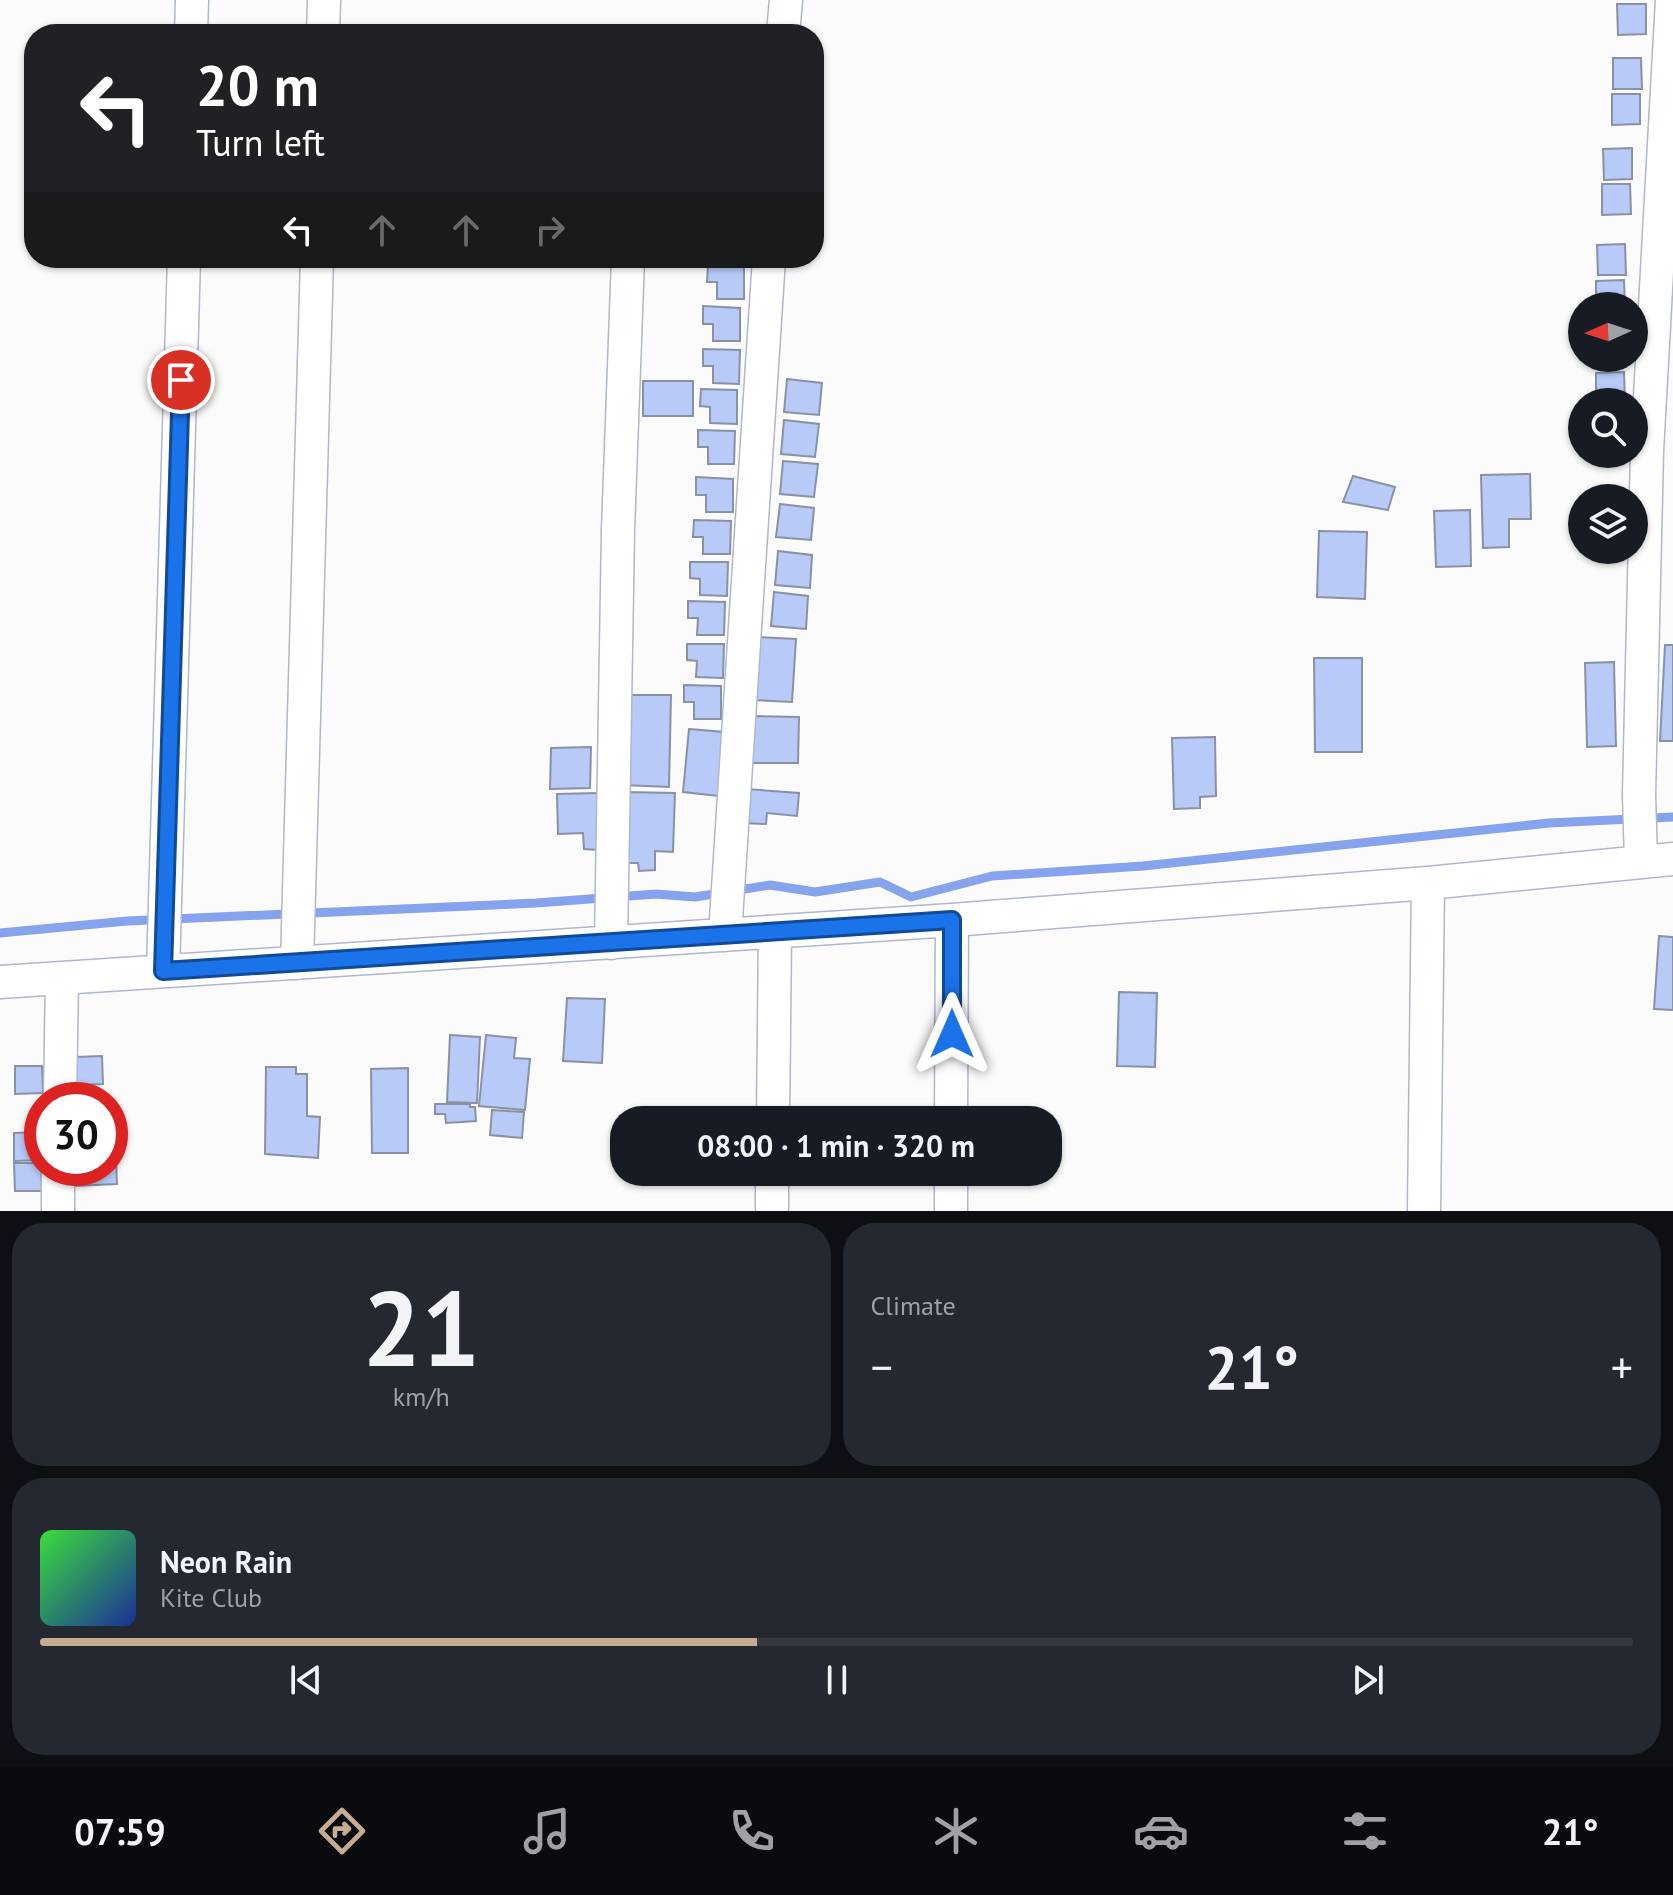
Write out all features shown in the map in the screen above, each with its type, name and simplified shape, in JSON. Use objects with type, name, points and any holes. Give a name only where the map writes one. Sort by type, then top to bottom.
[{"type":"street","points":[[191,24],[192,0]]},
{"type":"street","points":[[323,24],[324,0]]},
{"type":"street","points":[[784,24],[786,0]]},
{"type":"street","points":[[1641,854],[1639,795],[1647,451],[1672,0]]},
{"type":"street","points":[[163,956],[184,268]]},
{"type":"street","points":[[297,949],[317,268]]},
{"type":"street","points":[[611,934],[610,874],[628,268]]},
{"type":"street","points":[[726,928],[768,268]]},
{"type":"street","points":[[0,982],[62,978],[163,956],[726,928],[775,932],[1428,883],[1641,854],[1673,859]]},
{"type":"street","points":[[1424,1211],[1428,883]]},
{"type":"street","points":[[951,1106],[952,920]]},
{"type":"street","points":[[773,1106],[775,932]]},
{"type":"street","points":[[60,1082],[62,978]]},
{"type":"street","points":[[58,1186],[58,1211]]},
{"type":"street","points":[[772,1186],[772,1211]]},
{"type":"street","points":[[951,1186],[951,1211]]},
{"type":"building","points":[[1617,4],[1646,4],[1646,34],[1618,35]]},
{"type":"building","points":[[1613,58],[1641,58],[1642,89],[1613,89]]},
{"type":"building","points":[[1612,94],[1640,94],[1640,124],[1612,125]]},
{"type":"building","points":[[1632,148],[1632,179],[1604,180],[1603,149]]},
{"type":"building","points":[[1602,184],[1630,184],[1631,214],[1602,215]]},
{"type":"building","points":[[1625,244],[1626,275],[1598,275],[1597,245]]},
{"type":"building","points":[[708,268],[744,268],[744,299],[717,299],[717,282],[707,282]]},
{"type":"building","points":[[1624,280],[1624,292],[1596,292],[1596,281]]},
{"type":"building","points":[[703,306],[740,308],[740,341],[713,341],[713,324],[703,324]]},
{"type":"building","points":[[703,349],[740,350],[739,384],[713,383],[713,366],[703,366]]},
{"type":"building","points":[[1624,372],[1625,388],[1596,388],[1596,373]]},
{"type":"building","points":[[787,379],[822,383],[819,415],[784,412]]},
{"type":"building","points":[[643,381],[693,381],[693,416],[643,416]]},
{"type":"building","points":[[701,389],[737,390],[737,424],[710,423],[710,407],[700,406]]},
{"type":"building","points":[[784,420],[819,424],[815,457],[781,454]]},
{"type":"building","points":[[698,430],[735,431],[734,464],[708,464],[708,447],[698,447]]},
{"type":"building","points":[[783,461],[818,464],[814,497],[780,494]]},
{"type":"building","points":[[1530,474],[1531,519],[1509,519],[1509,547],[1483,548],[1481,475]]},
{"type":"building","points":[[1353,476],[1395,487],[1388,510],[1343,502]]},
{"type":"building","points":[[696,477],[733,479],[733,512],[706,512],[706,495],[696,495]]},
{"type":"building","points":[[780,504],[814,508],[811,540],[776,537]]},
{"type":"building","points":[[1470,510],[1471,566],[1436,567],[1434,511]]},
{"type":"building","points":[[694,520],[731,521],[730,554],[703,554],[703,537],[693,537]]},
{"type":"building","points":[[1319,531],[1367,532],[1365,599],[1317,597]]},
{"type":"building","points":[[778,551],[812,555],[810,588],[775,585]]},
{"type":"building","points":[[690,562],[728,562],[727,596],[700,595],[700,579],[690,578]]},
{"type":"building","points":[[774,592],[808,596],[806,629],[771,626]]},
{"type":"building","points":[[688,601],[725,602],[724,635],[697,635],[698,618],[688,618]]},
{"type":"building","points":[[757,637],[796,639],[792,702],[754,700]]},
{"type":"building","points":[[687,644],[724,644],[723,678],[696,677],[697,661],[687,660]]},
{"type":"building","points":[[1665,645],[1673,645],[1673,741],[1660,741]]},
{"type":"building","points":[[1314,658],[1362,658],[1362,752],[1315,752]]},
{"type":"building","points":[[1614,662],[1616,746],[1587,747],[1585,663]]},
{"type":"building","points":[[684,685],[721,686],[721,719],[694,719],[694,702],[684,702]]},
{"type":"building","points":[[624,695],[671,695],[669,787],[622,785]]},
{"type":"building","points":[[750,716],[799,717],[798,763],[750,763]]},
{"type":"building","points":[[689,729],[724,732],[718,796],[683,792]]},
{"type":"building","points":[[1215,737],[1216,796],[1200,797],[1200,808],[1174,809],[1172,738]]},
{"type":"building","points":[[591,747],[590,788],[550,789],[551,748]]},
{"type":"building","points":[[746,789],[799,793],[797,816],[767,813],[766,824],[743,823]]},
{"type":"building","points":[[624,792],[675,793],[673,852],[655,851],[655,870],[639,871],[638,863],[624,863]]},
{"type":"building","points":[[597,793],[598,850],[584,849],[583,833],[558,834],[557,794]]},
{"type":"building","points":[[1659,936],[1673,937],[1673,1010],[1654,1009]]},
{"type":"building","points":[[1119,992],[1157,993],[1155,1067],[1117,1066]]},
{"type":"building","points":[[567,998],[605,999],[602,1063],[563,1061]]},
{"type":"building","points":[[450,1035],[480,1037],[477,1103],[447,1102]]},
{"type":"building","points":[[486,1035],[516,1038],[514,1058],[530,1059],[525,1110],[479,1106]]},
{"type":"building","points":[[102,1056],[103,1082],[76,1082],[75,1057]]},
{"type":"building","points":[[15,1066],[42,1066],[43,1082],[24,1082],[24,1094],[15,1094]]},
{"type":"building","points":[[266,1067],[296,1067],[296,1074],[307,1074],[307,1116],[320,1117],[318,1158],[265,1154]]},
{"type":"building","points":[[408,1068],[408,1153],[372,1153],[371,1069]]},
{"type":"building","points":[[435,1104],[470,1104],[470,1107],[475,1107],[476,1121],[446,1123],[445,1114],[435,1114]]},
{"type":"building","points":[[492,1110],[524,1112],[522,1138],[490,1135]]},
{"type":"building","points":[[14,1133],[24,1133],[24,1161],[14,1161]]},
{"type":"building","points":[[14,1163],[24,1163],[24,1186],[42,1186],[42,1191],[15,1191]]},
{"type":"waterway","points":[[0,933],[127,921],[536,903],[656,894],[695,897],[770,885],[815,892],[880,882],[911,897],[992,876],[1143,866],[1549,823],[1673,817]]},
{"type":"route","points":[[181,380],[163,971],[952,920],[952,1034]]}]
